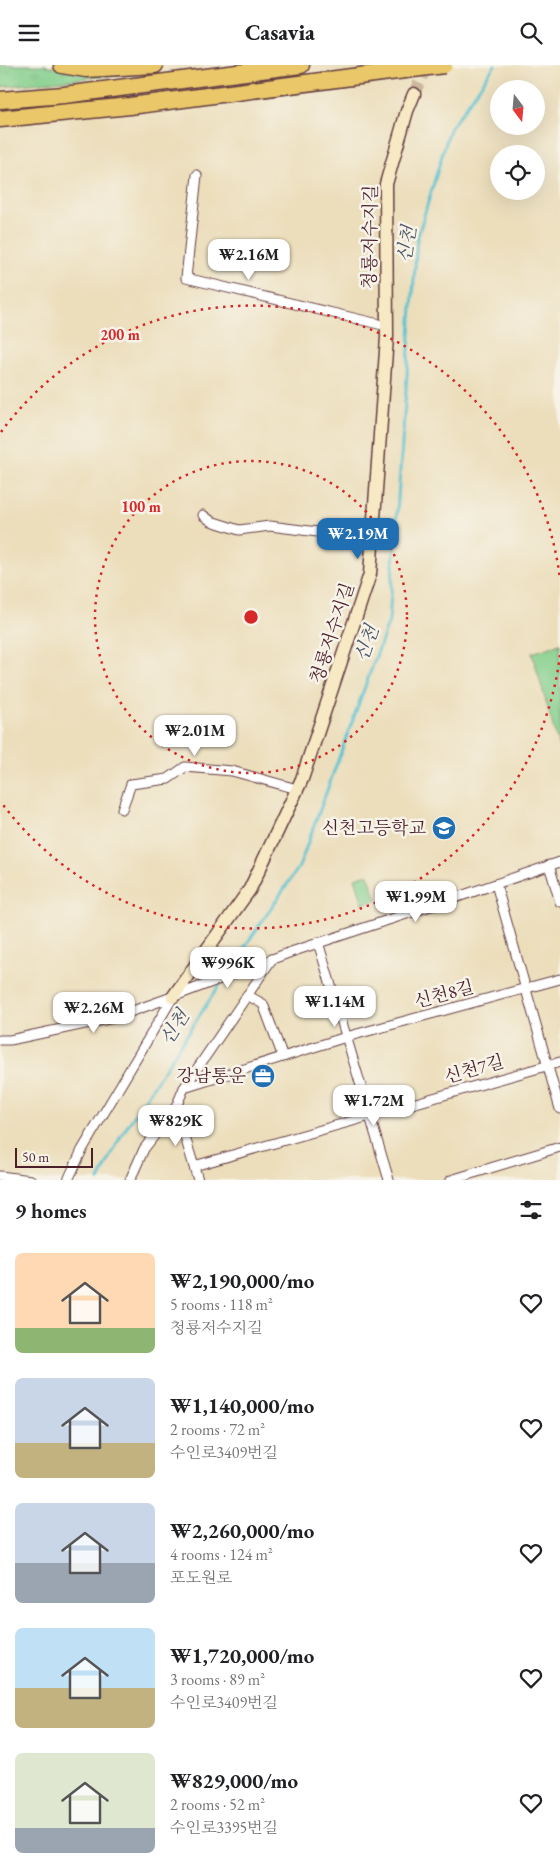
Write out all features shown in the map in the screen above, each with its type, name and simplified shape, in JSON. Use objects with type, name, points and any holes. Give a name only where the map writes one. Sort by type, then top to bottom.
[{"type":"highway","points":[[62,65],[86,69],[155,65]]},
{"type":"highway","points":[[0,100],[74,93],[301,65]]},
{"type":"highway","points":[[0,119],[130,106],[444,65]]},
{"type":"street","name":"청룡저수지길","points":[[178,995],[250,889],[302,779],[370,574],[387,326],[386,184],[407,111],[414,94]]},
{"type":"street","points":[[197,175],[186,278],[387,326]]},
{"type":"street","points":[[202,515],[211,521],[239,530],[270,526],[373,539]]},
{"type":"street","points":[[122,809],[131,784],[168,779],[185,767],[232,771],[297,789]]},
{"type":"street","points":[[0,1039],[10,1040],[113,1017],[178,995],[268,960],[560,862]]},
{"type":"street","points":[[549,865],[560,902]]},
{"type":"street","points":[[496,884],[560,1109]]},
{"type":"street","points":[[318,943],[390,1180]]},
{"type":"street","points":[[130,1180],[144,1149],[176,1107],[184,1089],[247,995],[268,960]]},
{"type":"street","name":"신천8길","points":[[184,1089],[346,1037],[560,979]]},
{"type":"street","points":[[68,1180],[82,1150],[178,995]]},
{"type":"street","points":[[247,995],[263,1004],[283,1057]]},
{"type":"street","name":"신천7길","points":[[194,1166],[560,1062]]},
{"type":"street","points":[[176,1107],[198,1180]]},
{"type":"street","points":[[451,1180],[560,1147]]},
{"type":"street","points":[[0,1176],[31,1180]]},
{"type":"green space","points":[[0,65],[44,65],[77,73],[130,74],[0,87]]},
{"type":"green space","points":[[560,644],[560,751],[532,653]]},
{"type":"green space","points":[[368,874],[377,900],[363,904],[355,878]]},
{"type":"waterway","name":"신천","points":[[227,973],[299,867],[389,621],[417,239],[450,129],[495,65]]},
{"type":"waterway","name":"신천","points":[[99,1180],[121,1136],[222,981]]},
{"type":"tunnel","points":[[414,94],[427,65]]},
{"type":"place","name":"신천고등학교","points":[[444,828]]},
{"type":"place","name":"강남통운","points":[[263,1076]]}]
